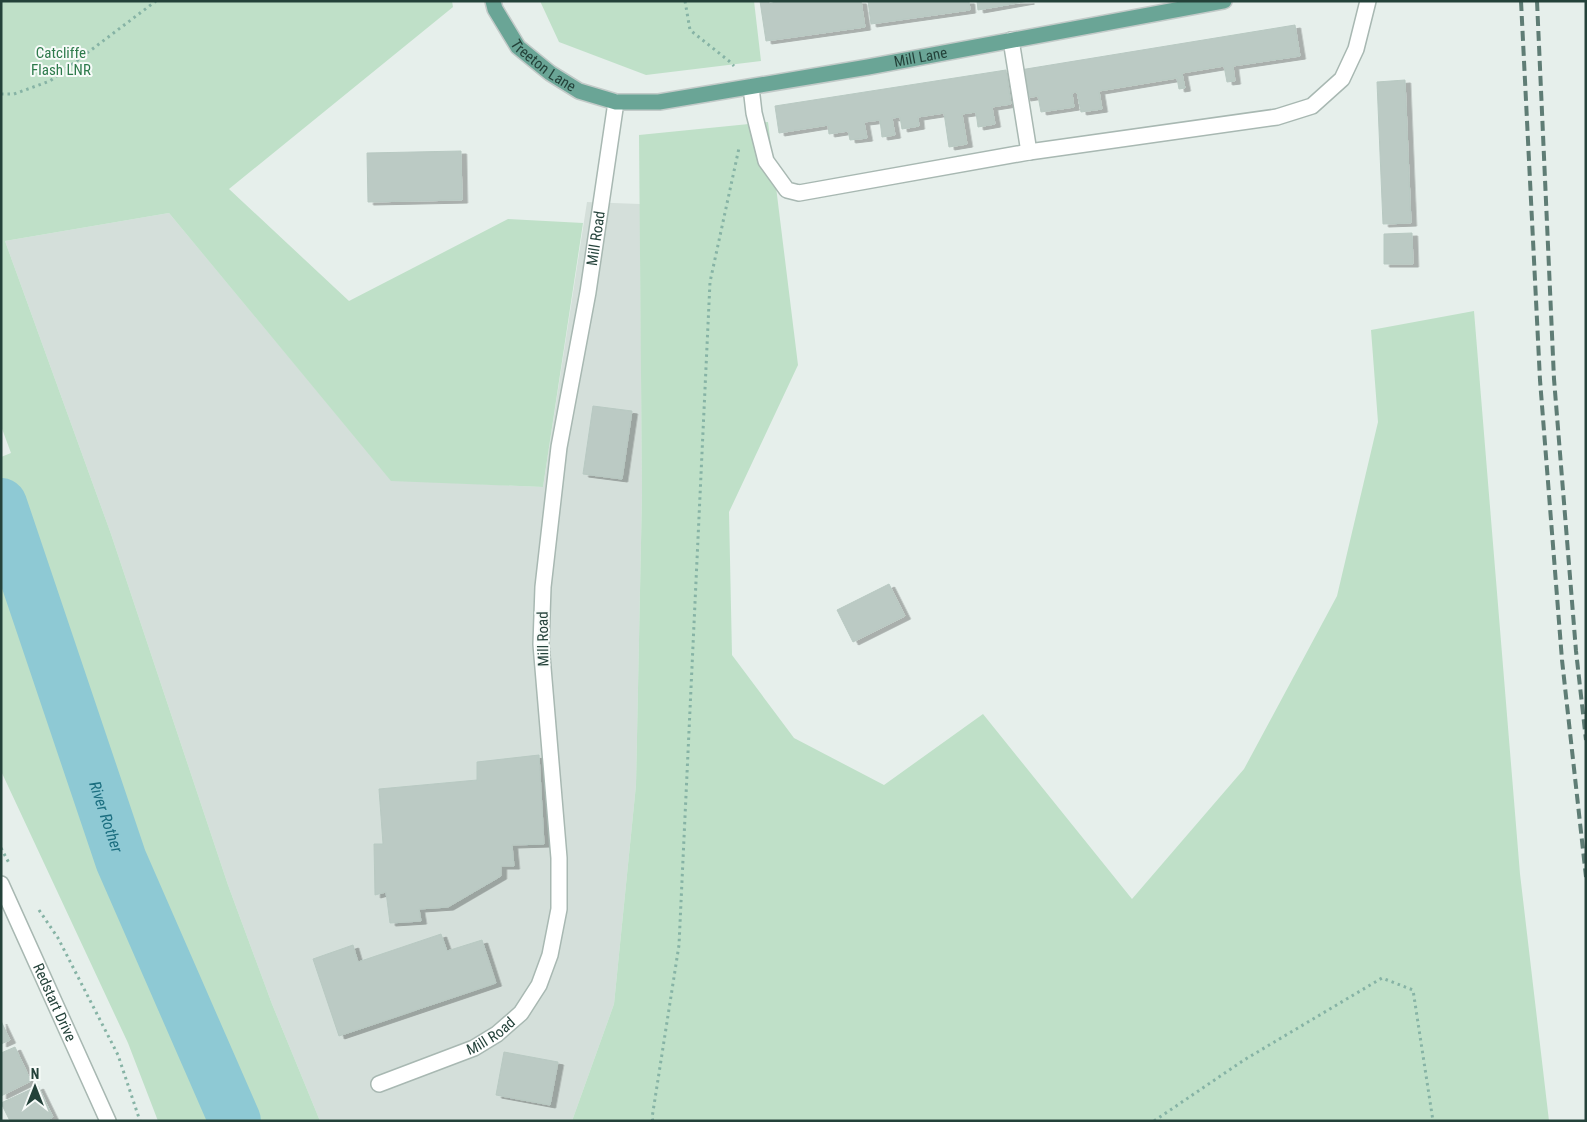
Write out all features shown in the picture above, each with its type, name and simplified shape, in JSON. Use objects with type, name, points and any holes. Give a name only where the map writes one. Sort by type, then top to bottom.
[{"type":"main road","name":"Treeton Lane","points":[[493,1],[495,9],[518,47],[550,73],[579,91],[616,102]]},
{"type":"main road","name":"Mill Lane","points":[[616,102],[659,102],[751,87],[1224,1]]},
{"type":"street","points":[[751,87],[754,113],[766,161],[787,190],[799,193],[1029,152],[1277,117],[1312,106],[1342,80],[1356,50],[1368,1]]},
{"type":"street","points":[[1011,40],[1029,152]]},
{"type":"street","name":"Mill Road","points":[[379,1084],[474,1048],[498,1034],[521,1013],[539,985],[550,955],[559,909],[559,858],[541,644],[543,588],[559,447],[588,292],[616,102]]},
{"type":"street","name":"Redstart Drive","points":[[1,884],[108,1121]]},
{"type":"path","points":[[1,94],[14,94],[50,81],[156,1]]},
{"type":"path","points":[[685,1],[690,30],[729,61],[751,87]]},
{"type":"path","points":[[652,1121],[679,946],[710,282],[740,144]]},
{"type":"path","points":[[1,848],[10,865]]},
{"type":"path","points":[[36,906],[58,938],[118,1055],[140,1121]]},
{"type":"path","points":[[1154,1121],[1244,1060],[1382,978],[1413,990],[1433,1121]]},
{"type":"shaded area","points":[[587,202],[640,204],[642,494],[636,785],[614,1004],[572,1121],[320,1121],[272,1004],[228,885],[111,534],[5,241],[169,213],[391,480],[543,487]]},
{"type":"green space","name":"Catcliffe Flash LNR","points":[[1,1],[452,1],[453,7],[229,189],[349,301],[508,219],[583,223],[543,487],[391,481],[169,213],[5,241],[111,534],[228,885],[272,1004],[320,1121],[158,1121],[128,1043],[1,771],[1,457],[11,453],[1,426]]},
{"type":"green space","points":[[540,1],[754,1],[761,61],[646,75],[559,42]]},
{"type":"green space","points":[[768,122],[798,365],[729,512],[732,655],[794,738],[884,785],[983,714],[1132,899],[1244,769],[1337,596],[1378,422],[1371,330],[1474,311],[1520,874],[1549,1121],[572,1121],[614,1004],[636,785],[642,494],[639,135]]},
{"type":"building","points":[[760,1],[769,1],[769,4],[779,1],[861,1],[865,27],[766,41]]},
{"type":"building","points":[[868,1],[969,1],[970,10],[871,24]]},
{"type":"building","points":[[977,1],[1029,1],[978,10]]},
{"type":"building","points":[[1295,25],[1300,56],[1233,66],[1235,81],[1227,82],[1224,66],[1182,73],[1185,88],[1179,89],[1177,78],[1099,91],[1102,109],[1081,112],[1077,92],[1072,93],[1074,107],[1041,112],[1038,96],[1025,98],[1020,70]]},
{"type":"building","points":[[1006,70],[1011,104],[992,107],[995,124],[978,127],[976,112],[962,114],[967,144],[949,147],[944,113],[918,117],[919,126],[902,129],[900,117],[892,118],[895,135],[882,137],[880,120],[864,122],[867,138],[850,140],[848,131],[829,134],[828,125],[779,133],[775,106]]},
{"type":"building","points":[[1405,80],[1411,223],[1383,224],[1377,82]]},
{"type":"building","points":[[461,151],[462,200],[368,202],[367,153]]},
{"type":"building","points":[[1412,233],[1413,264],[1384,264],[1384,234]]},
{"type":"building","points":[[593,406],[632,411],[622,479],[583,474]]},
{"type":"building","points":[[889,584],[905,616],[853,642],[837,610]]},
{"type":"building","points":[[539,755],[544,844],[512,845],[514,866],[501,866],[501,876],[448,907],[419,909],[421,921],[390,923],[386,892],[375,895],[374,844],[383,844],[379,789],[477,780],[477,762]]},
{"type":"building","points":[[441,934],[447,951],[482,940],[496,983],[339,1036],[313,959],[353,945],[358,962]]},
{"type":"building","points":[[1,1021],[10,1040],[1,1044]]},
{"type":"building","points":[[15,1047],[31,1081],[1,1096],[1,1053]]},
{"type":"building","points":[[504,1052],[558,1062],[550,1105],[496,1095]]},
{"type":"building","points":[[38,1086],[53,1117],[46,1121],[10,1121],[1,1103]]},
{"type":"waterway","name":"River Rother","points":[[1,504],[121,860],[235,1121]]},
{"type":"railway","points":[[1521,1],[1540,380],[1562,660],[1586,877]]},
{"type":"railway","points":[[1537,1],[1554,379],[1576,651],[1586,740]]}]
